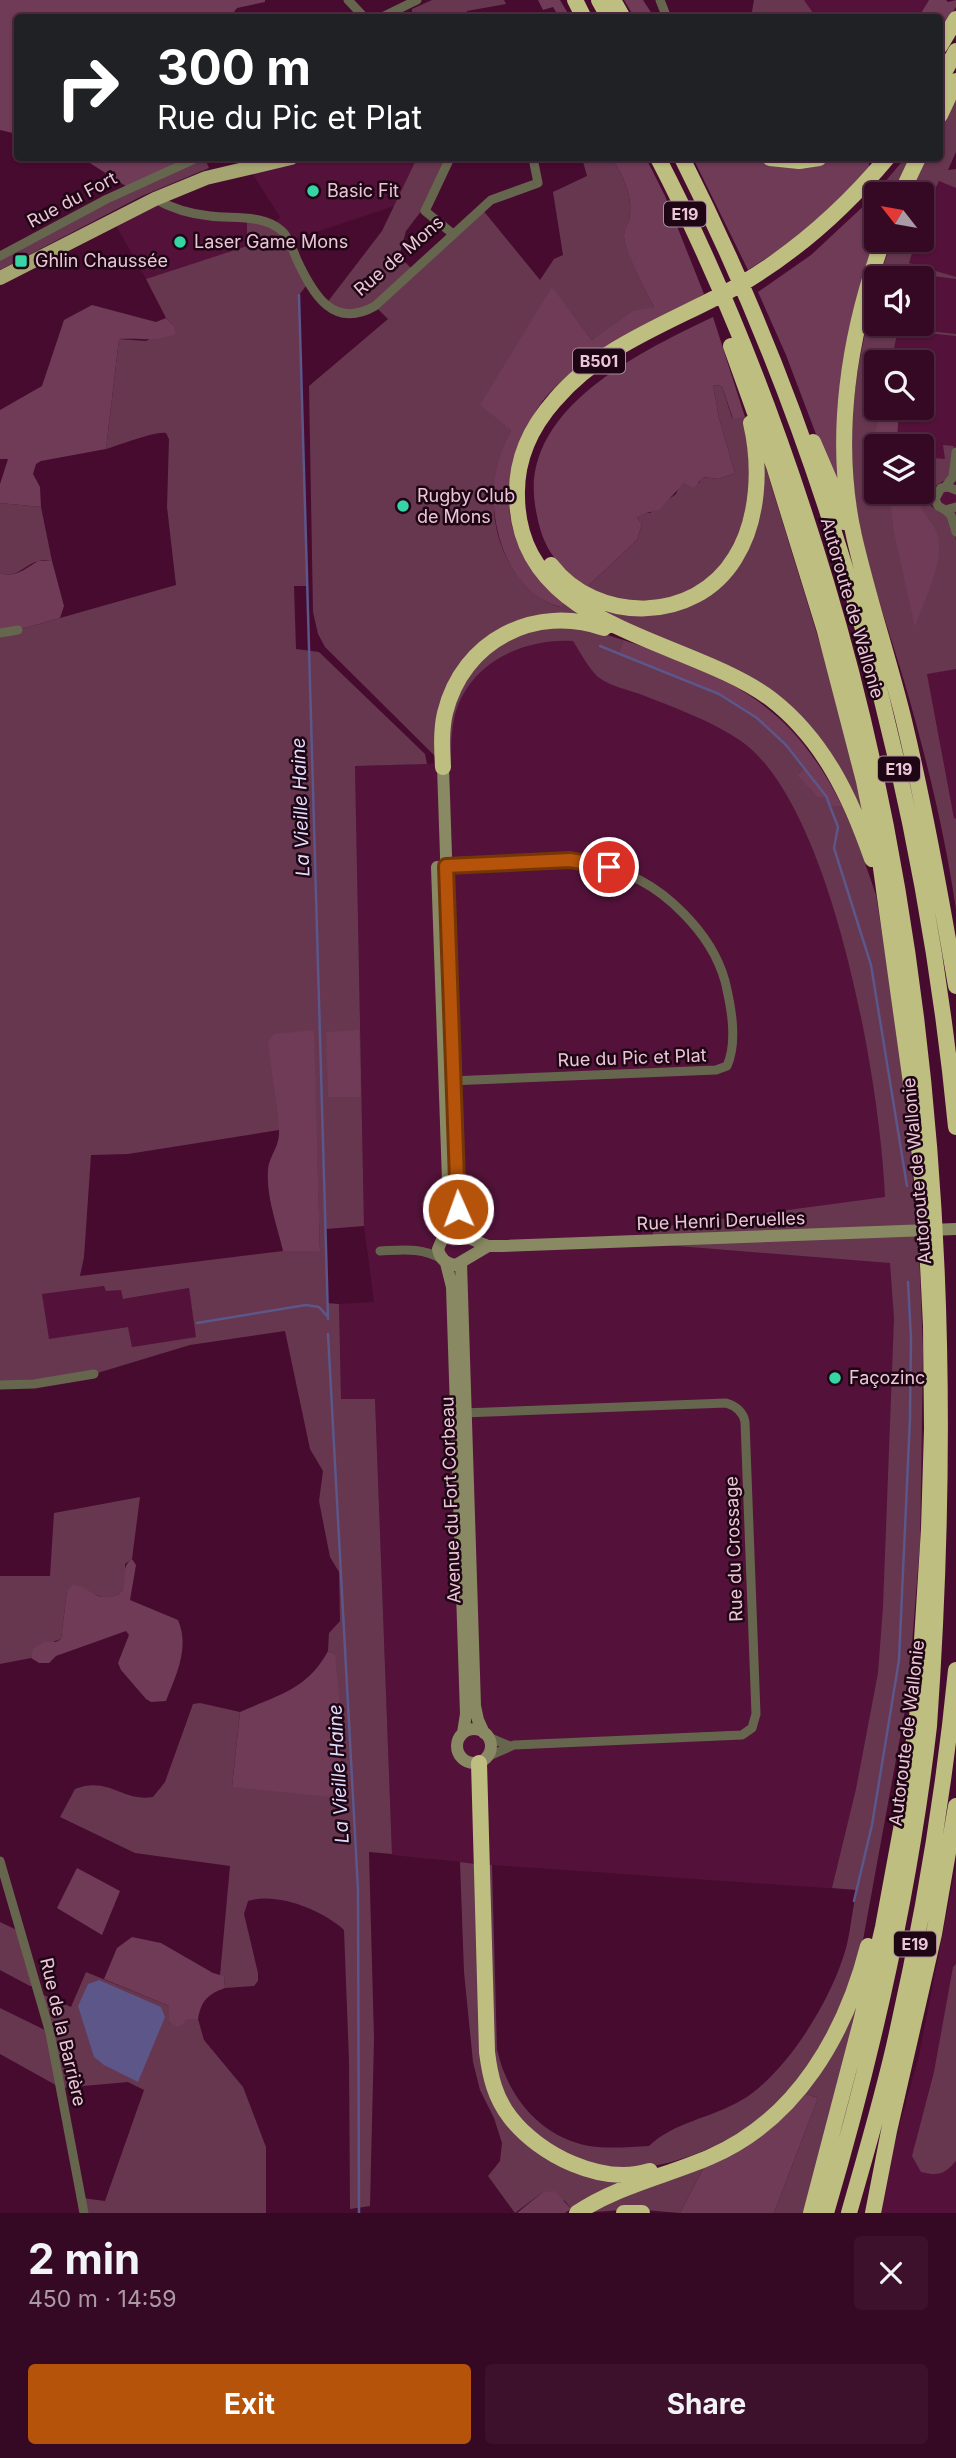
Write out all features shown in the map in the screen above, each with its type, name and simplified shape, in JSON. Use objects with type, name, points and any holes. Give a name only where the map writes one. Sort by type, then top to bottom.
[{"type":"highway","points":[[600,0],[616,12]]},
{"type":"highway","points":[[943,41],[956,19]]},
{"type":"highway","points":[[943,75],[956,51]]},
{"type":"highway","points":[[943,93],[956,73]]},
{"type":"highway","points":[[943,109],[956,81]]},
{"type":"highway","name":"Autoroute de Wallonie","points":[[660,161],[711,270],[730,327],[775,426],[810,531],[863,715],[889,828],[923,1023],[935,1137],[948,1326],[948,1430],[945,1530],[929,1727],[915,1826],[879,2015],[852,2127],[826,2213]]},
{"type":"highway","name":"Autoroute de Wallonie","points":[[683,161],[753,314],[796,421],[888,719],[929,922],[956,1127]]},
{"type":"highway","name":"B501","points":[[882,883],[840,783],[819,748],[790,716],[762,693],[732,675],[631,634],[569,598],[533,559],[524,538],[517,504],[519,472],[531,435],[553,401],[590,366],[638,337],[743,283],[773,263],[835,213],[884,161]]},
{"type":"highway","name":"B501","points":[[741,372],[754,445],[755,506],[736,558],[724,573],[707,588],[686,599],[651,609],[608,604],[583,593],[564,579],[545,557],[537,542],[531,527],[527,500],[528,477],[536,449],[544,431],[560,408],[583,386],[620,358],[748,290],[786,265],[848,213],[895,161]]},
{"type":"highway","points":[[907,182],[917,161]]},
{"type":"highway","points":[[879,252],[857,326],[845,412],[848,491],[854,535],[919,787],[956,986]]},
{"type":"highway","points":[[730,327],[741,372],[774,466],[825,631],[864,781],[880,861],[914,1100],[926,1224],[931,1326],[929,1529],[917,1719],[883,1927],[852,2060],[811,2213]]},
{"type":"highway","points":[[796,421],[810,436],[835,493],[870,597]]},
{"type":"highway","points":[[443,767],[442,734],[449,700],[468,666],[493,642],[529,624],[555,620],[580,621],[631,634]]},
{"type":"highway","name":"E19","points":[[849,2213],[897,2034],[918,1932],[938,1820],[956,1670]]},
{"type":"highway","points":[[577,2213],[623,2189],[734,2145],[785,2106],[830,2045],[851,2000],[868,1949],[881,1892],[917,1689]]},
{"type":"highway","points":[[483,1760],[487,2052],[492,2084],[499,2099],[510,2118],[539,2145],[578,2166],[598,2172],[640,2174],[674,2164],[690,2164]]},
{"type":"highway","points":[[873,2213],[888,2131],[934,1934],[956,1806]]},
{"type":"highway","points":[[864,2213],[888,2131]]},
{"type":"highway","points":[[624,2213],[642,2213]]},
{"type":"main road","points":[[588,14],[600,0]]},
{"type":"main road","points":[[0,278],[155,198],[222,174],[279,161]]},
{"type":"street","points":[[348,0],[361,14]]},
{"type":"street","points":[[388,14],[417,0]]},
{"type":"street","name":"Rue du Fort","points":[[0,256],[107,199],[190,161]]},
{"type":"street","points":[[449,161],[425,211],[453,234]]},
{"type":"street","name":"Rue de Mons","points":[[155,198],[168,206],[208,216],[260,220],[273,225],[286,235],[317,295],[331,308],[347,315],[363,313],[375,306],[491,200],[538,183],[534,161]]},
{"type":"street","points":[[956,452],[953,477],[938,491],[935,499],[938,506],[951,515],[956,532]]},
{"type":"street","points":[[945,487],[956,491]]},
{"type":"street","points":[[945,510],[956,507]]},
{"type":"street","points":[[0,633],[18,630]]},
{"type":"street","points":[[380,1251],[418,1249],[444,1261],[465,1260],[471,1247],[458,1209],[449,1081],[439,795],[443,767]]},
{"type":"street","name":"Rue du Pic et Plat","points":[[441,866],[570,860],[609,867],[649,884],[669,898],[707,943],[721,968],[732,1019],[731,1057],[727,1066],[716,1070],[449,1081]]},
{"type":"street","points":[[444,1261],[438,1249],[448,1225],[449,1081]]},
{"type":"street","name":"Rue Henri Deruelles","points":[[466,1237],[488,1246],[956,1229]]},
{"type":"street","points":[[418,1249],[454,1232],[466,1237]]},
{"type":"street","name":"Rue Henri Deruelles","points":[[465,1260],[488,1246]]},
{"type":"street","name":"Avenue du Fort Corbeau","points":[[463,1732],[466,1706],[461,1413],[465,1260]]},
{"type":"street","name":"Avenue du Fort Corbeau","points":[[444,1261],[452,1287],[461,1413],[475,1706],[478,1720],[486,1735]]},
{"type":"street","points":[[0,1385],[34,1384],[94,1374]]},
{"type":"street","name":"Rue du Crossage","points":[[461,1413],[726,1403],[744,1414],[756,1714],[752,1728],[742,1735],[510,1746]]},
{"type":"street","points":[[474,1729],[510,1746],[483,1760],[468,1763],[460,1756],[457,1741],[463,1732],[474,1729]]},
{"type":"street","points":[[483,1760],[491,1748],[486,1735]]},
{"type":"street","name":"Rue de la Barrière","points":[[0,1861],[50,2033],[84,2213]]},
{"type":"shaded area","points":[[0,0],[265,0],[237,8],[232,14],[14,14],[14,133],[0,130]]},
{"type":"shaded area","points":[[432,0],[504,0],[506,4],[467,11],[466,14],[412,14],[412,9]]},
{"type":"shaded area","points":[[538,0],[560,0],[568,14],[557,14],[553,7],[543,10]]},
{"type":"shaded area","points":[[624,0],[643,0],[652,14],[632,14]]},
{"type":"shaded area","points":[[754,0],[804,0],[814,14],[752,14]]},
{"type":"shaded area","points":[[804,0],[929,0],[920,14],[814,14]]},
{"type":"shaded area","points":[[929,0],[956,0],[956,7],[943,28],[943,14],[920,14]]},
{"type":"shaded area","points":[[956,96],[956,152],[948,170],[956,169],[956,188],[939,181],[934,192],[934,182],[915,182],[925,161],[943,161],[943,122]]},
{"type":"shaded area","points":[[87,161],[190,161],[129,188]]},
{"type":"shaded area","points":[[200,161],[206,161],[209,168],[142,196],[0,270],[0,260],[149,182]]},
{"type":"shaded area","points":[[243,161],[416,161],[394,206],[289,241],[273,225],[280,217]]},
{"type":"shaded area","points":[[416,161],[448,161],[422,210],[406,231],[399,256],[413,270],[482,209],[540,280],[554,259],[563,255],[553,192],[587,176],[583,161],[614,161],[629,195],[630,211],[624,233],[625,241],[654,307],[592,340],[552,288],[499,466],[494,495],[495,520],[504,552],[521,580],[546,601],[560,607],[565,603],[585,618],[537,618],[461,668],[439,760],[325,647],[318,634],[313,612],[309,386],[388,319],[375,306],[356,315],[326,304],[382,231]]},
{"type":"shaded area","points":[[614,161],[648,161],[665,196],[704,294],[572,372],[547,396],[535,413],[512,480],[509,508],[516,539],[523,553],[542,580],[565,603],[561,607],[542,599],[527,587],[504,552],[494,511],[494,491],[497,466],[511,430],[480,405],[552,287],[592,340],[633,311],[654,307],[627,250],[624,233],[629,220],[630,203],[624,180]]},
{"type":"shaded area","points":[[694,161],[869,161],[869,168],[831,207],[788,244],[748,270]]},
{"type":"shaded area","points":[[902,161],[912,161],[902,182],[885,182]]},
{"type":"shaded area","points":[[940,180],[956,188],[956,828],[927,674],[923,504],[934,504],[934,434],[880,434],[880,420],[934,420],[934,350],[893,350],[896,336],[934,336],[934,266],[911,266],[908,263],[912,252],[934,252],[934,193]]},
{"type":"shaded area","points":[[155,199],[168,206],[247,219],[247,246],[146,279],[113,220]]},
{"type":"shaded area","points":[[864,206],[864,252],[875,252],[873,266],[864,266],[864,323],[840,477],[833,479],[786,355],[758,292],[811,255]]},
{"type":"shaded area","points":[[247,219],[280,229],[309,282],[299,295],[307,586],[294,586],[296,649],[319,652],[425,754],[427,764],[355,766],[364,1226],[326,1229],[327,1303],[339,1304],[341,1399],[375,1399],[392,1854],[369,1852],[374,2039],[370,2206],[350,2209],[349,2060],[344,1930],[324,1916],[299,1905],[272,1899],[248,1901],[244,1914],[258,1981],[254,1986],[225,1988],[224,1977],[220,1975],[230,1866],[135,1853],[60,1817],[75,1789],[87,1786],[107,1787],[142,1798],[153,1797],[165,1782],[193,1704],[200,1703],[240,1712],[232,1787],[335,1654],[328,1651],[329,1633],[340,1621],[339,1572],[330,1557],[319,1501],[323,1471],[310,1449],[285,1331],[190,1345],[94,1374],[0,1385],[0,633],[176,585],[167,507],[169,439],[166,433],[146,436],[106,449],[119,339],[146,341],[173,325],[166,318],[146,279],[247,246]],"holes":[[[313,1030],[320,1251],[283,1251],[80,1276],[84,1257],[91,1155],[128,1154],[279,1130]],[[104,1286],[106,1291],[121,1290],[123,1299],[189,1288],[196,1337],[132,1347],[128,1327],[49,1339],[42,1294]]]},
{"type":"shaded area","points":[[888,252],[912,252],[909,263],[919,266],[883,266]]},
{"type":"shaded area","points":[[934,270],[956,277],[934,276]]},
{"type":"shaded area","points":[[92,305],[156,322],[166,318],[173,325],[176,334],[154,339],[119,339],[106,449],[36,464],[33,474],[40,487],[41,507],[0,503],[0,484],[8,459],[0,459],[0,410],[42,386],[64,320]]},
{"type":"shaded area","points":[[713,317],[745,417],[733,419],[722,386],[713,385],[719,418],[735,473],[718,479],[703,477],[694,488],[684,483],[659,510],[642,514],[637,518],[642,524],[637,540],[586,588],[557,561],[541,532],[535,505],[535,470],[546,439],[566,412],[592,387],[653,347]]},
{"type":"shaded area","points":[[934,332],[956,334],[934,334]]},
{"type":"shaded area","points":[[897,336],[894,350],[864,350],[864,420],[898,420],[897,434],[864,434],[864,504],[929,504],[953,523],[956,541],[956,669],[927,674],[956,819],[956,910],[941,823],[904,681],[869,566],[855,496],[852,469],[853,416],[864,337]]},
{"type":"shaded area","points":[[713,385],[722,386],[732,418],[745,417],[751,485],[743,532],[720,569],[696,588],[673,598],[625,602],[586,588],[637,540],[642,524],[637,518],[642,513],[650,513],[676,494],[684,483],[699,483],[702,477],[718,479],[735,473],[719,418]]},
{"type":"shaded area","points":[[878,420],[898,420],[897,434],[875,434]]},
{"type":"shaded area","points":[[943,445],[954,446],[949,479],[935,487],[934,458],[945,459]]},
{"type":"shaded area","points":[[761,465],[765,465],[841,712],[867,828],[794,714],[618,624],[556,581],[644,614],[726,577]]},
{"type":"shaded area","points":[[0,503],[41,507],[52,561],[34,563],[11,575],[0,573]]},
{"type":"shaded area","points":[[890,504],[920,504],[938,536],[936,570],[915,627],[894,533]]},
{"type":"shaded area","points":[[38,561],[52,561],[64,606],[60,618],[0,633],[0,573],[15,574]]},
{"type":"shaded area","points":[[547,627],[587,629],[623,640],[619,653],[690,680],[741,706],[763,722],[788,748],[804,768],[798,774],[826,796],[831,806],[842,806],[876,895],[904,1077],[919,1251],[923,1349],[920,1543],[908,1694],[863,1940],[844,1995],[820,2049],[799,2081],[783,2099],[763,2117],[714,2146],[688,2157],[635,2168],[600,2166],[558,2149],[531,2128],[504,2095],[495,2070],[485,1864],[492,1865],[497,2049],[509,2083],[518,2098],[528,2112],[555,2134],[589,2146],[649,2146],[670,2131],[740,2101],[757,2089],[790,2055],[818,2012],[839,1968],[848,1941],[857,1890],[832,1888],[856,1789],[878,1673],[894,1318],[890,1263],[653,1244],[653,1228],[885,1197],[874,1089],[846,952],[826,885],[802,824],[773,774],[741,741],[692,715],[605,681],[593,672],[573,641],[554,641],[535,644],[499,658],[483,669],[470,683],[460,700],[454,719],[451,763],[447,763],[453,708],[471,672],[499,645]]},
{"type":"shaded area","points":[[609,635],[648,648],[781,718],[800,738],[833,787],[856,837],[876,895],[904,1078],[919,1251],[923,1449],[920,1543],[908,1694],[857,1890],[492,1865],[392,1855],[375,1399],[341,1399],[339,1304],[374,1302],[364,1226],[355,766],[447,763],[449,723],[461,687],[510,639]]},
{"type":"shaded area","points":[[623,640],[694,666],[753,698],[778,718],[801,742],[842,806],[830,806],[826,797],[818,797],[797,775],[804,768],[784,745],[743,710],[698,685],[619,653]]},
{"type":"shaded area","points":[[314,1030],[320,1251],[283,1251],[270,1201],[268,1180],[269,1164],[278,1141],[279,1129],[268,1042],[274,1034]]},
{"type":"shaded area","points":[[359,1030],[361,1097],[328,1097],[326,1032]]},
{"type":"shaded area","points":[[104,1286],[121,1289],[124,1299],[189,1288],[197,1337],[131,1347],[127,1327],[48,1340],[42,1294]]},
{"type":"shaded area","points":[[140,1497],[132,1559],[125,1564],[125,1585],[121,1593],[106,1598],[85,1592],[67,1591],[61,1639],[34,1649],[31,1658],[0,1664],[0,1576],[50,1576],[54,1513]]},
{"type":"shaded area","points":[[132,1559],[136,1565],[130,1600],[178,1620],[181,1630],[183,1641],[180,1661],[166,1701],[151,1702],[146,1699],[121,1670],[118,1663],[129,1635],[126,1631],[56,1656],[49,1663],[39,1663],[31,1658],[33,1649],[45,1641],[56,1642],[61,1639],[67,1591],[73,1585],[99,1596],[117,1595],[122,1592],[125,1569]]},
{"type":"shaded area","points":[[328,1651],[335,1654],[339,1696],[340,1798],[232,1787],[240,1712],[301,1683],[320,1664]]},
{"type":"shaded area","points":[[460,1862],[477,1864],[484,2064],[530,2142],[629,2178],[571,2209],[565,2201],[543,2192],[515,2213],[488,2176],[500,2161],[502,2143],[494,2118],[480,2090],[473,2062],[464,1972]]},
{"type":"shaded area","points":[[956,1865],[956,2213],[880,2213],[889,2163],[919,2056]]},
{"type":"shaded area","points":[[77,1868],[120,1891],[102,1935],[57,1908]]},
{"type":"shaded area","points":[[0,1922],[21,1932],[37,1986],[30,1986],[0,1970]]},
{"type":"shaded area","points":[[132,1937],[161,1943],[213,1973],[224,1976],[225,1988],[206,1999],[198,2019],[186,2019],[177,2027],[169,2021],[169,2006],[104,1979],[117,1948]]},
{"type":"shaded area","points":[[872,1952],[839,2086],[803,2213],[774,2213],[818,2098],[803,2093]]},
{"type":"shaded area","points":[[956,1964],[956,2161],[944,2172],[932,2174],[921,2172],[912,2156],[934,2072],[953,1967]]},
{"type":"shaded area","points":[[86,1972],[169,2006],[185,2019],[198,2019],[204,2040],[243,2087],[266,2147],[266,2213],[84,2213],[82,2198],[105,2201],[144,2090],[128,2082],[61,2088],[0,2054],[0,2008],[49,2032],[39,1993],[71,2007]]},
{"type":"shaded area","points":[[99,1980],[161,2007],[165,2017],[138,2082],[94,2057],[78,2006],[88,1984]]},
{"type":"shaded area","points":[[803,2093],[818,2098],[774,2213],[680,2213],[707,2161]]},
{"type":"shaded area","points":[[707,2161],[680,2213],[633,2209],[583,2213]]},
{"type":"shaded area","points":[[555,2191],[571,2209],[565,2213],[517,2213],[543,2192]]},
{"type":"waterway","name":"La Vieille Haine","points":[[299,295],[328,1319]]},
{"type":"waterway","points":[[600,646],[719,694],[757,718],[786,745],[826,796],[838,827],[834,848],[871,965],[907,1186]]},
{"type":"waterway","points":[[854,1901],[872,1825],[899,1660],[910,1418],[911,1338],[908,1282]]},
{"type":"waterway","points":[[197,1323],[306,1305],[319,1307],[327,1316]]},
{"type":"waterway","name":"La Vieille Haine","points":[[328,1334],[358,1890],[359,2213]]},
{"type":"place","name":"Basic Fit","points":[[313,191]]},
{"type":"place","name":"Laser Game Mons","points":[[180,242]]},
{"type":"place","name":"Ghlin Chaussée","points":[[21,261]]},
{"type":"place","name":"Rugby Club de Mons","points":[[403,506]]},
{"type":"place","name":"Façozinc","points":[[835,1378]]},
{"type":"route","points":[[458,1209],[446,866],[570,860],[609,867]]}]
